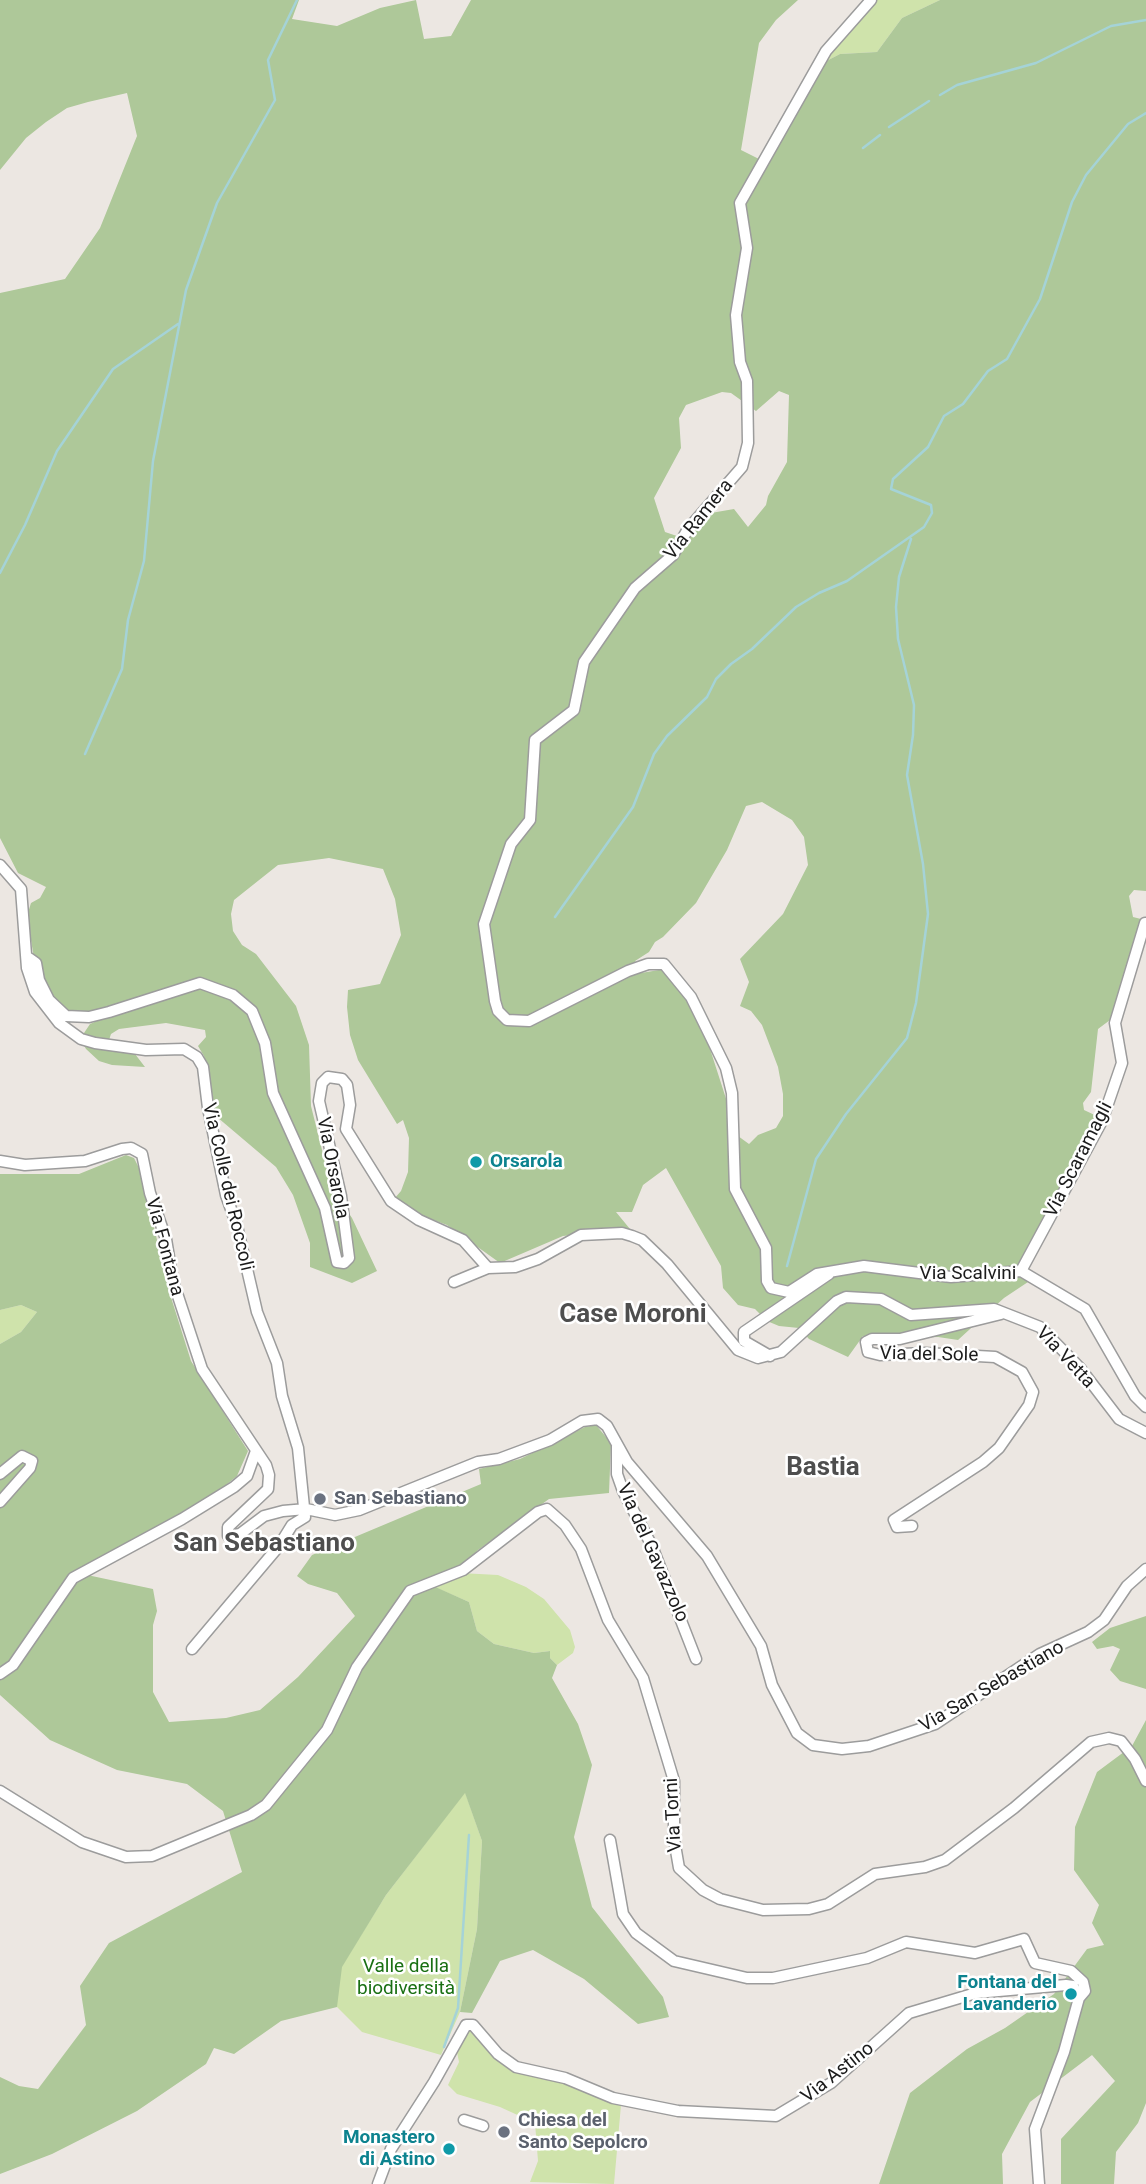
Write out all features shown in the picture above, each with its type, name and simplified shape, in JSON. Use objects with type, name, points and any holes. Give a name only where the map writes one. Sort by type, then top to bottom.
[{"type":"street","name":"Via Ramera","points":[[832,1272],[817,1274],[789,1292],[776,1291],[768,1284],[766,1248],[735,1189],[732,1093],[726,1068],[691,997],[664,964],[648,964],[628,971],[528,1021],[518,1023],[507,1020],[498,1011],[484,924],[510,844],[530,820],[535,740],[574,710],[584,662],[635,589],[673,555],[688,529],[742,467],[748,443],[747,381],[740,362],[736,315],[747,248],[740,204],[826,51],[871,0]]},
{"type":"street","name":"Via Colle dei Roccoli","points":[[0,864],[22,889],[23,931],[29,958],[27,968],[35,992],[59,1023],[81,1039],[136,1050],[184,1049],[197,1057],[203,1067],[208,1108],[226,1195],[237,1226],[257,1312],[277,1363],[282,1396],[298,1448],[306,1510]]},
{"type":"street","name":"Via Scaramagli","points":[[1021,1271],[1102,1121],[1122,1063],[1115,1023],[1145,923]]},
{"type":"street","name":"Via Orsarola","points":[[29,958],[36,963],[38,980],[49,1000],[66,1016],[89,1017],[200,983],[233,995],[252,1011],[265,1043],[273,1093],[325,1209],[337,1262],[344,1263],[349,1258],[341,1196],[319,1101],[322,1083],[328,1077],[342,1079],[347,1085],[350,1105],[346,1129],[391,1201],[419,1220],[463,1240],[488,1268]]},
{"type":"street","name":"Via Fontana","points":[[0,1161],[24,1165],[85,1161],[131,1148],[142,1154],[150,1193],[166,1239],[173,1281],[202,1369],[265,1463]]},
{"type":"street","points":[[454,1282],[488,1268],[514,1267],[527,1263],[581,1235],[622,1233],[642,1240],[667,1264],[684,1288],[746,1356],[770,1356]]},
{"type":"street","name":"Via Scalvini","points":[[770,1356],[744,1341],[744,1332],[832,1272],[873,1266],[906,1274],[951,1278],[1021,1271],[1085,1308],[1135,1396],[1146,1407]]},
{"type":"street","name":"Via Vetta","points":[[770,1356],[781,1352],[837,1301],[846,1297],[881,1299],[911,1315],[994,1309],[1001,1314],[1041,1327],[1080,1368],[1119,1419],[1146,1433]]},
{"type":"street","name":"Via del Sole","points":[[912,1526],[897,1527],[894,1520],[984,1462],[999,1448],[1029,1405],[1033,1392],[1023,1372],[995,1357],[925,1353],[880,1355],[868,1352],[866,1342],[872,1339],[900,1339],[1001,1314]]},
{"type":"street","name":"Via San Sebastiano","points":[[265,1463],[269,1475],[268,1489],[228,1527],[228,1536],[240,1534],[264,1516],[282,1511],[306,1510],[335,1515],[359,1510],[478,1462],[499,1459],[550,1440],[582,1421],[598,1419],[607,1426],[627,1462],[707,1556],[761,1646],[772,1685],[797,1733],[813,1745],[825,1748],[869,1746],[935,1724],[1040,1654],[1088,1632],[1104,1620],[1127,1586],[1146,1569]]},
{"type":"street","name":"Via del Gavazzolo","points":[[617,1446],[617,1474],[623,1491],[653,1546],[695,1659]]},
{"type":"street","points":[[0,1674],[13,1665],[73,1578],[182,1520],[234,1487],[247,1476],[256,1451]]},
{"type":"street","points":[[0,1474],[22,1456],[32,1461],[30,1468],[0,1502]]},
{"type":"street","points":[[192,1649],[279,1546],[292,1525],[305,1517],[306,1510]]},
{"type":"street","name":"Via Torni","points":[[0,1790],[82,1842],[126,1857],[152,1856],[232,1825],[265,1805],[327,1730],[357,1667],[410,1591],[463,1570],[538,1513],[552,1512],[565,1525],[581,1549],[608,1620],[643,1678],[674,1781],[674,1839],[679,1868],[703,1890],[738,1905],[763,1910],[809,1909],[828,1904],[875,1874],[925,1867],[945,1860],[1014,1808],[1091,1742],[1109,1738],[1121,1741],[1135,1759],[1146,1781]]},
{"type":"street","points":[[610,1840],[623,1914],[636,1933],[674,1961],[747,1978],[773,1978],[867,1958],[906,1942],[975,1953],[1024,1939],[1035,1964],[1071,1971],[1083,1982],[1086,1991],[1079,1998],[1065,2052],[1035,2129],[1039,2184]]},
{"type":"street","name":"Via Astino","points":[[378,2184],[391,2149],[435,2082],[466,2025],[473,2025],[498,2054],[516,2067],[565,2078],[613,2098],[678,2111],[776,2116],[831,2083],[909,2013],[976,1993],[1066,1985],[1073,1986],[1079,1998]]},
{"type":"street","points":[[464,2120],[483,2126]]},
{"type":"green space","points":[[0,0],[299,0],[292,19],[337,26],[380,8],[416,0],[424,39],[451,36],[471,0],[798,0],[776,20],[759,43],[741,150],[759,159],[811,69],[840,54],[877,52],[902,18],[940,0],[1146,0],[1146,891],[1134,890],[1129,896],[1133,917],[1141,919],[1141,949],[1133,974],[1110,1020],[1098,1029],[1091,1092],[1083,1103],[1084,1110],[1099,1117],[1028,1256],[1021,1259],[1017,1268],[1034,1278],[1004,1298],[958,1340],[938,1337],[875,1339],[863,1336],[848,1357],[809,1339],[799,1328],[779,1326],[767,1321],[755,1309],[738,1305],[723,1288],[721,1266],[666,1168],[643,1185],[632,1212],[616,1212],[630,1229],[563,1236],[500,1263],[447,1225],[396,1206],[394,1199],[401,1191],[408,1172],[409,1138],[403,1120],[397,1124],[358,1060],[350,1035],[347,1007],[348,990],[380,984],[401,935],[395,899],[383,869],[329,858],[278,865],[234,900],[231,914],[233,931],[242,945],[256,954],[296,1006],[309,1045],[311,1106],[326,1166],[334,1191],[352,1218],[377,1271],[352,1283],[310,1267],[310,1243],[293,1195],[276,1167],[217,1117],[204,1056],[198,1046],[206,1037],[205,1030],[166,1023],[119,1029],[111,1034],[108,1043],[135,1054],[145,1067],[112,1065],[99,1061],[86,1049],[80,1039],[90,1024],[106,1017],[71,1015],[54,999],[35,964],[27,916],[31,903],[40,898],[46,887],[18,873],[0,838],[0,293],[65,279],[100,228],[137,136],[127,93],[67,108],[26,138],[0,170]],"holes":[[[779,391],[789,395],[787,462],[768,496],[766,505],[748,527],[734,509],[711,513],[686,539],[665,532],[654,498],[681,448],[679,418],[686,405],[722,392],[731,393],[756,411]],[[762,802],[792,820],[804,837],[808,865],[783,914],[740,959],[749,982],[740,1006],[751,1011],[762,1025],[778,1067],[783,1094],[783,1116],[776,1128],[758,1135],[749,1144],[738,1136],[702,1024],[690,1002],[665,969],[641,973],[635,961],[649,952],[655,942],[696,903],[727,850],[746,806]]]},
{"type":"green space","points":[[867,0],[940,0],[902,18],[877,52],[840,54],[811,69],[820,52]]},
{"type":"green space","points":[[126,1155],[134,1158],[141,1172],[169,1291],[191,1361],[248,1451],[237,1476],[215,1494],[171,1522],[73,1572],[153,1589],[157,1611],[153,1625],[153,1692],[169,1722],[226,1718],[260,1710],[298,1677],[355,1616],[337,1593],[308,1584],[297,1576],[312,1555],[481,1484],[479,1469],[520,1459],[585,1427],[596,1425],[611,1443],[609,1493],[549,1499],[478,1550],[463,1566],[431,1585],[469,1602],[477,1631],[494,1644],[534,1653],[550,1651],[550,1658],[557,1665],[552,1678],[578,1724],[592,1765],[574,1837],[592,1907],[663,1997],[669,2017],[638,2024],[584,1979],[533,1950],[500,1961],[472,2013],[460,2012],[477,1929],[482,1841],[465,1793],[386,1895],[342,1967],[337,2007],[281,2021],[234,2054],[214,2048],[206,2064],[137,2111],[52,2154],[0,2174],[0,2077],[19,2086],[38,2089],[86,2025],[80,1986],[109,1943],[242,1872],[223,1811],[187,1784],[117,1770],[50,1740],[0,1695],[0,1344],[21,1332],[37,1312],[21,1305],[0,1310],[0,1174],[79,1174]]},
{"type":"green space","points":[[21,1305],[37,1312],[21,1332],[0,1344],[0,1310]]},
{"type":"green space","points":[[460,1573],[498,1575],[526,1587],[544,1599],[570,1630],[575,1647],[573,1653],[557,1665],[550,1658],[550,1651],[534,1653],[494,1644],[477,1631],[469,1602],[430,1585]]},
{"type":"green space","points":[[1146,1616],[1146,1689],[1120,1681],[1110,1670],[1120,1649],[1113,1646],[1097,1649],[1092,1642],[1110,1628]]},
{"type":"green space","points":[[1146,1720],[1146,2103],[1138,2123],[1116,2152],[1114,2184],[1061,2184],[1061,2139],[1115,2081],[1092,2055],[1030,2102],[1002,2154],[1003,2184],[879,2184],[910,2093],[967,2049],[1005,2028],[1054,1994],[1087,1949],[1104,1945],[1092,1923],[1099,1905],[1074,1870],[1075,1827],[1097,1772],[1132,1746]]},
{"type":"green space","name":"Valle della biodiversità","points":[[465,1792],[482,1841],[477,1929],[460,2012],[441,2055],[362,2032],[337,2007],[336,1996],[341,1967],[386,1895]]},
{"type":"green space","points":[[470,2027],[495,2054],[621,2105],[614,2184],[530,2182],[538,2161],[535,2123],[500,2107],[457,2094],[448,2085],[459,2062],[456,2047]]},
{"type":"waterway","points":[[85,754],[122,669],[128,620],[144,561],[153,461],[186,290],[217,203],[275,100],[268,60],[297,0]]},
{"type":"waterway","points":[[940,95],[957,85],[1036,63],[1111,26],[1146,20]]},
{"type":"waterway","points":[[889,127],[929,101]]},
{"type":"waterway","points":[[555,917],[633,807],[654,754],[667,736],[707,697],[716,679],[796,607],[847,581],[924,527],[932,513],[931,505],[891,489],[893,479],[928,447],[944,416],[963,404],[988,371],[1007,359],[1040,299],[1072,202],[1086,175],[1128,124],[1146,113]]},
{"type":"waterway","points":[[863,148],[880,135]]},
{"type":"waterway","points":[[0,573],[25,525],[57,451],[113,369],[178,324]]},
{"type":"waterway","points":[[787,1266],[816,1159],[846,1114],[907,1038],[916,1003],[928,914],[923,864],[907,775],[914,705],[898,639],[896,607],[899,577],[911,539]]},
{"type":"waterway","points":[[444,2047],[458,2008],[469,1835]]},
{"type":"place","name":"Orsarola","points":[[476,1162]]},
{"type":"place","name":"San Sebastiano","points":[[320,1499]]},
{"type":"place","name":"Fontana del Lavanderio","points":[[1071,1994]]},
{"type":"place","name":"Chiesa del Santo Sepolcro","points":[[504,2132]]},
{"type":"place","name":"Monastero di Astino","points":[[449,2149]]},
{"type":"district","name":"Case Moroni","points":[[633,1315]]},
{"type":"district","name":"Bastia","points":[[823,1468]]},
{"type":"district","name":"San Sebastiano","points":[[264,1544]]}]
